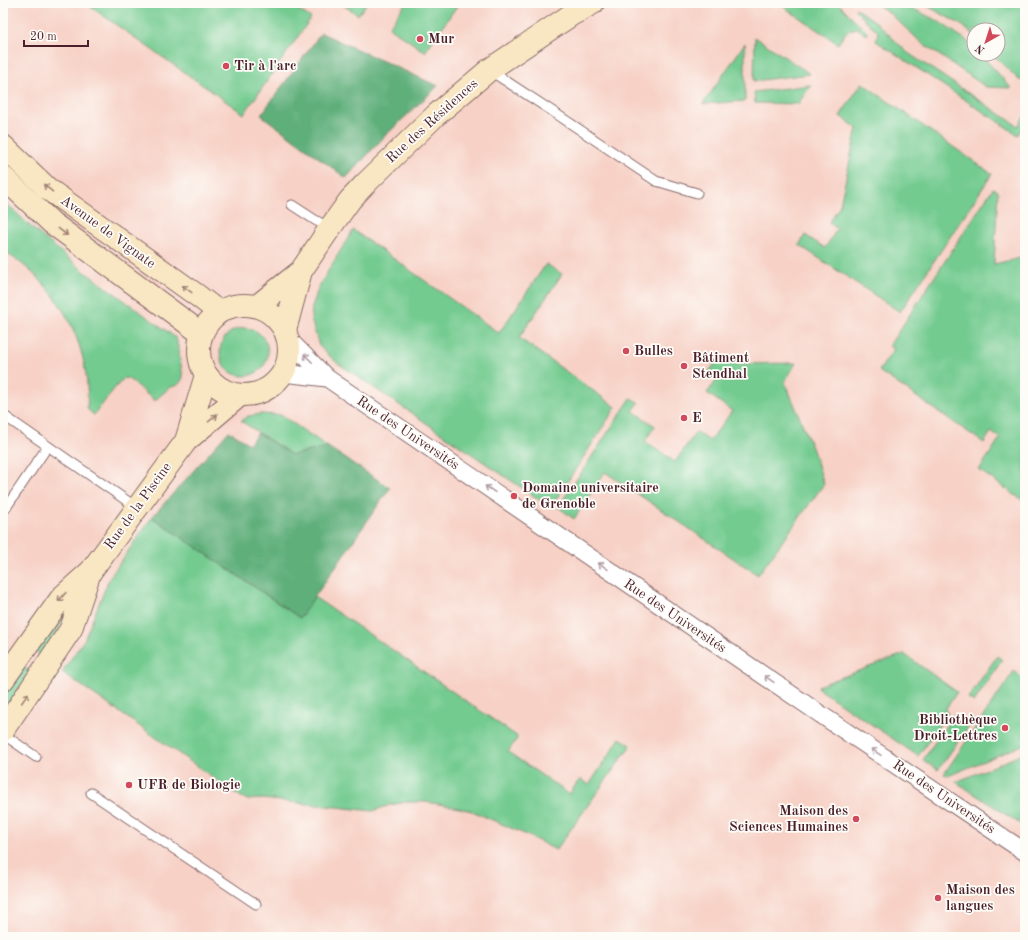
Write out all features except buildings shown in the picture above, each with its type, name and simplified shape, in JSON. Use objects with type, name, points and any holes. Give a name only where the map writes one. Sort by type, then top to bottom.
[{"type":"street","name":"Rue des Résidences","points":[[286,335],[302,271],[350,200],[387,161],[436,115],[489,70],[571,15],[593,3]]},
{"type":"street","name":"Avenue de Vignate","points":[[3,146],[48,189],[219,312]]},
{"type":"street","name":"Avenue de Vignate","points":[[3,178],[52,223],[202,334]]},
{"type":"street","name":"Rue des Résidences","points":[[257,306],[302,271]]},
{"type":"street","points":[[243,304],[257,306],[278,320],[286,335],[289,351],[288,362],[283,373],[268,389],[250,395],[240,395],[227,392],[215,385],[206,375],[200,362],[198,348],[202,334],[208,322],[219,312],[229,307],[243,304]]},
{"type":"street","name":"Rue des Universités","points":[[286,335],[327,378],[794,697],[1025,852]]},
{"type":"street","name":"Rue des Universités","points":[[283,373],[327,378]]},
{"type":"street","name":"Rue de la Piscine","points":[[186,441],[206,375]]},
{"type":"street","name":"Rue de la Piscine","points":[[3,680],[62,596],[91,571],[186,441],[240,395]]},
{"type":"street","name":"Rue de la Piscine","points":[[3,730],[71,629],[91,571]]},
{"type":"lane","points":[[489,70],[656,181],[697,193]]},
{"type":"lane","points":[[292,205],[330,228]]},
{"type":"lane","points":[[3,415],[136,508]]},
{"type":"lane","points":[[3,512],[48,446]]},
{"type":"lane","points":[[3,734],[36,757]]},
{"type":"lane","points":[[91,793],[256,904]]},
{"type":"shaded area","name":"Domaine universitaire de Grenoble","points":[[3,3],[1025,3],[1025,937],[3,937]]},
{"type":"green space","name":"Tir à l'arc","points":[[85,3],[288,3],[311,18],[244,114]]},
{"type":"green space","points":[[340,3],[367,3],[358,15]]},
{"type":"green space","name":"Mur","points":[[406,3],[459,3],[425,52],[389,27]]},
{"type":"green space","points":[[778,3],[838,3],[868,33],[866,35],[857,28],[847,31],[838,44]]},
{"type":"green space","points":[[874,3],[901,3],[938,21],[966,40],[966,62],[988,62],[1011,88],[986,87],[923,44],[887,11]]},
{"type":"green space","points":[[922,3],[1025,3],[1025,77],[1020,81],[1000,62],[1006,62],[1006,22],[966,22],[966,29]]},
{"type":"green space","points":[[856,8],[877,23],[908,53],[1018,126],[1025,115],[1025,122],[1018,135],[876,41],[878,32],[855,10]]},
{"type":"green space","points":[[321,33],[438,86],[385,136],[346,178],[261,115]]},
{"type":"green space","points":[[755,37],[810,74],[754,81]]},
{"type":"green space","points":[[745,43],[745,101],[703,104]]},
{"type":"green space","points":[[862,83],[992,174],[900,312],[799,245],[805,235],[825,248],[837,229],[829,222],[840,205],[857,128],[840,116]]},
{"type":"green space","points":[[811,85],[798,104],[755,103],[754,92]]},
{"type":"green space","points":[[993,188],[998,191],[994,264],[1025,257],[1025,502],[979,470],[1000,438],[991,432],[984,443],[879,371],[894,349],[889,346]]},
{"type":"green space","points":[[3,200],[30,226],[85,272],[175,337],[183,377],[180,383],[168,389],[155,401],[129,379],[124,378],[94,415],[87,409],[87,385],[84,362],[77,339],[68,318],[55,298],[40,280],[23,264],[3,251]]},
{"type":"green space","points":[[353,230],[499,333],[546,264],[562,274],[519,338],[616,407],[553,504],[547,505],[336,362],[319,346],[311,319],[312,307],[319,286]]},
{"type":"green space","points":[[244,328],[253,330],[261,335],[266,343],[268,352],[266,361],[261,369],[253,374],[244,376],[235,374],[227,369],[222,361],[220,352],[222,343],[227,335],[235,330]]},
{"type":"green space","points":[[716,362],[737,364],[796,363],[785,382],[813,450],[824,484],[758,575],[605,472],[574,519],[558,507],[631,398],[639,403],[633,411],[655,426],[645,441],[675,462],[696,432],[710,441],[732,411],[707,393],[717,380],[707,374]]},
{"type":"green space","points":[[260,414],[281,415],[328,447],[292,455],[241,421],[248,416]]},
{"type":"green space","points":[[229,431],[249,444],[258,433],[292,455],[328,447],[390,488],[300,618],[152,517]]},
{"type":"green space","points":[[152,517],[300,618],[314,597],[518,737],[508,752],[569,794],[580,779],[589,785],[620,738],[631,745],[556,850],[529,836],[472,811],[445,805],[425,802],[407,802],[390,805],[373,811],[262,799],[248,800],[241,797],[62,672],[84,640],[110,577]]},
{"type":"green space","points":[[63,612],[66,613],[45,658],[30,648]]},
{"type":"green space","points":[[904,654],[957,692],[945,710],[948,713],[918,756],[819,689],[818,686]]},
{"type":"green space","points":[[997,656],[1002,660],[974,702],[968,698]]},
{"type":"green space","points":[[19,663],[34,674],[3,713],[3,686]]},
{"type":"green space","points":[[1014,671],[1025,680],[1025,744],[948,776],[944,774]]},
{"type":"green space","points":[[953,715],[969,726],[938,770],[923,760]]},
{"type":"green space","points":[[1025,753],[1025,827],[956,782]]},
{"type":"place","name":"Mur","points":[[420,39]]},
{"type":"place","name":"Tir à l'arc","points":[[226,66]]},
{"type":"place","name":"Bulles","points":[[626,351]]},
{"type":"place","name":"Bâtiment Stendhal","points":[[684,366]]},
{"type":"place","name":"E","points":[[684,418]]},
{"type":"place","name":"Domaine universitaire de Grenoble","points":[[514,496]]},
{"type":"place","name":"Bibliothèque Droit-Lettres","points":[[1005,728]]},
{"type":"place","name":"UFR de Biologie","points":[[129,785]]},
{"type":"place","name":"Maison des Sciences Humaines","points":[[856,819]]},
{"type":"place","name":"Maison des langues","points":[[938,898]]}]
